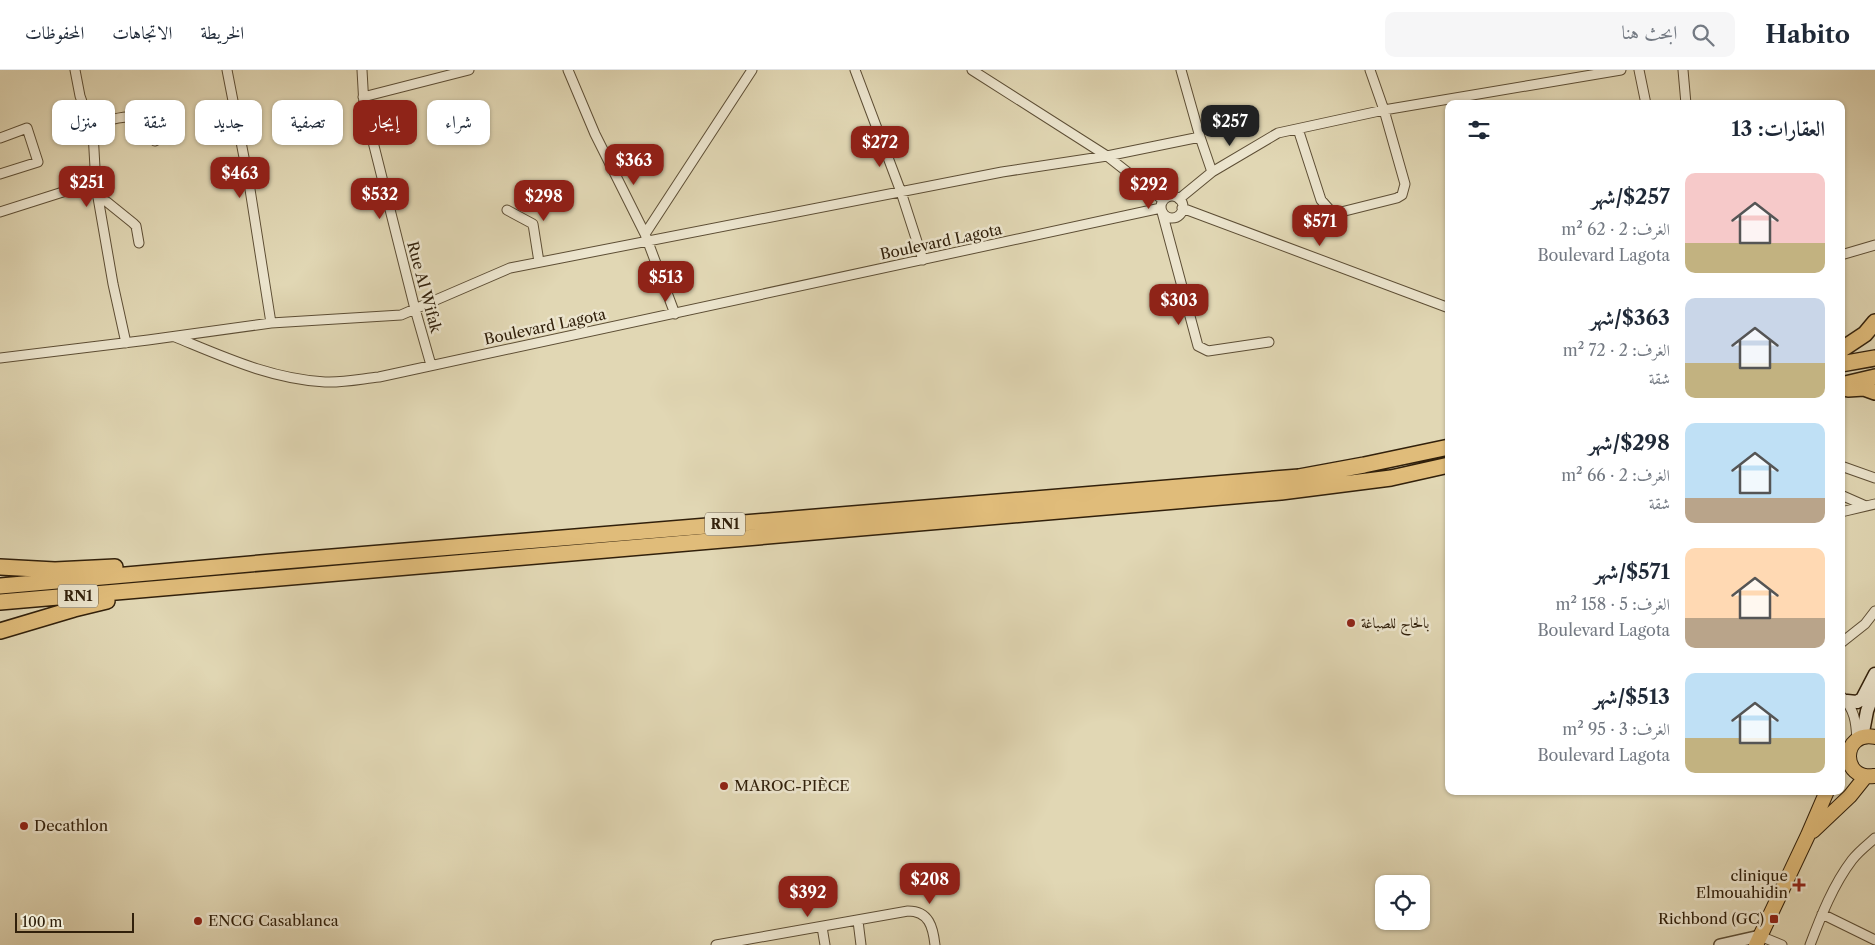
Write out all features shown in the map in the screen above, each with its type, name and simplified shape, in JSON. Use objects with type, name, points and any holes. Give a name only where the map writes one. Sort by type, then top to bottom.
[{"type":"highway","points":[[1845,347],[1865,334],[1875,322]]},
{"type":"highway","points":[[1845,363],[1875,358]]},
{"type":"highway","points":[[1845,384],[1875,377]]},
{"type":"highway","points":[[1845,390],[1864,388],[1875,392]]},
{"type":"highway","name":"RN1","points":[[0,586],[1299,477],[1445,448]]},
{"type":"highway","name":"RN1","points":[[0,602],[1281,492],[1391,478],[1445,466]]},
{"type":"highway","points":[[0,567],[54,570],[133,566],[145,567],[160,572]]},
{"type":"highway","points":[[0,631],[74,609],[157,590]]},
{"type":"main road","points":[[1845,698],[1857,702],[1862,699],[1875,674]]},
{"type":"main road","points":[[1808,835],[1870,776],[1845,765],[1851,745],[1864,738],[1867,711],[1875,689]]},
{"type":"main road","points":[[1758,940],[1825,795]]},
{"type":"street","points":[[74,70],[82,100]]},
{"type":"street","points":[[227,70],[249,183],[271,324]]},
{"type":"street","name":"Rue Al Wifak","points":[[362,70],[363,97],[415,309],[431,365]]},
{"type":"street","points":[[363,97],[469,70]]},
{"type":"street","points":[[568,70],[595,134],[646,238],[674,314]]},
{"type":"street","points":[[646,238],[752,70]]},
{"type":"street","points":[[855,70],[901,192],[923,260]]},
{"type":"street","points":[[972,70],[1107,156],[1162,207],[1167,217],[1174,217],[1179,214],[1182,208],[1179,199],[1173,196],[1162,207]]},
{"type":"street","points":[[1181,70],[1212,172]]},
{"type":"street","points":[[1298,129],[1321,200],[1329,209],[1341,212],[1397,198],[1402,195],[1405,184],[1384,110],[1370,70]]},
{"type":"street","points":[[1179,199],[1212,172],[1278,133],[1384,110],[1621,70]]},
{"type":"street","points":[[1639,70],[1645,100]]},
{"type":"street","points":[[1683,70],[1686,100]]},
{"type":"street","points":[[0,138],[27,128],[38,162],[0,174]]},
{"type":"street","points":[[0,358],[271,324],[329,318],[395,315],[415,309],[510,268],[646,238],[1002,172],[1107,156],[1200,137]]},
{"type":"street","points":[[93,145],[98,198],[113,284],[126,343]]},
{"type":"street","points":[[0,212],[66,191],[96,186]]},
{"type":"street","points":[[98,198],[107,202],[136,226],[139,244]]},
{"type":"street","points":[[1162,207],[1198,346],[1208,351],[1269,342]]},
{"type":"street","name":"Boulevard Lagota","points":[[173,336],[262,371],[286,377],[326,382],[378,377],[1162,207]]},
{"type":"street","points":[[1182,208],[1445,307]]},
{"type":"street","points":[[507,210],[533,224],[539,262]]},
{"type":"street","points":[[1845,254],[1875,245]]},
{"type":"street","points":[[1845,467],[1875,478]]},
{"type":"street","points":[[1845,496],[1871,505]]},
{"type":"street","points":[[1845,511],[1871,505]]},
{"type":"street","points":[[1845,640],[1865,624],[1875,610]]},
{"type":"street","points":[[1845,700],[1854,713],[1864,738]]},
{"type":"street","points":[[1810,945],[1822,914],[1839,880],[1853,859],[1875,838]]},
{"type":"street","points":[[716,945],[904,912],[918,912],[925,916],[930,923],[935,945]]},
{"type":"street","points":[[1822,914],[1875,940]]},
{"type":"street","points":[[858,921],[861,945]]},
{"type":"street","points":[[822,927],[825,945]]},
{"type":"street","points":[[1720,945],[1758,940],[1782,945]]},
{"type":"place","name":"بالحاج للصباغة","points":[[1351,623]]},
{"type":"place","name":"MAROC-PIÈCE","points":[[724,786]]},
{"type":"place","name":"Decathlon","points":[[24,826]]},
{"type":"place","name":"clinique Elmouahidin","points":[[1799,885]]},
{"type":"place","name":"Richbond (GC)","points":[[1774,919]]},
{"type":"place","name":"ENCG Casablanca","points":[[198,921]]}]
